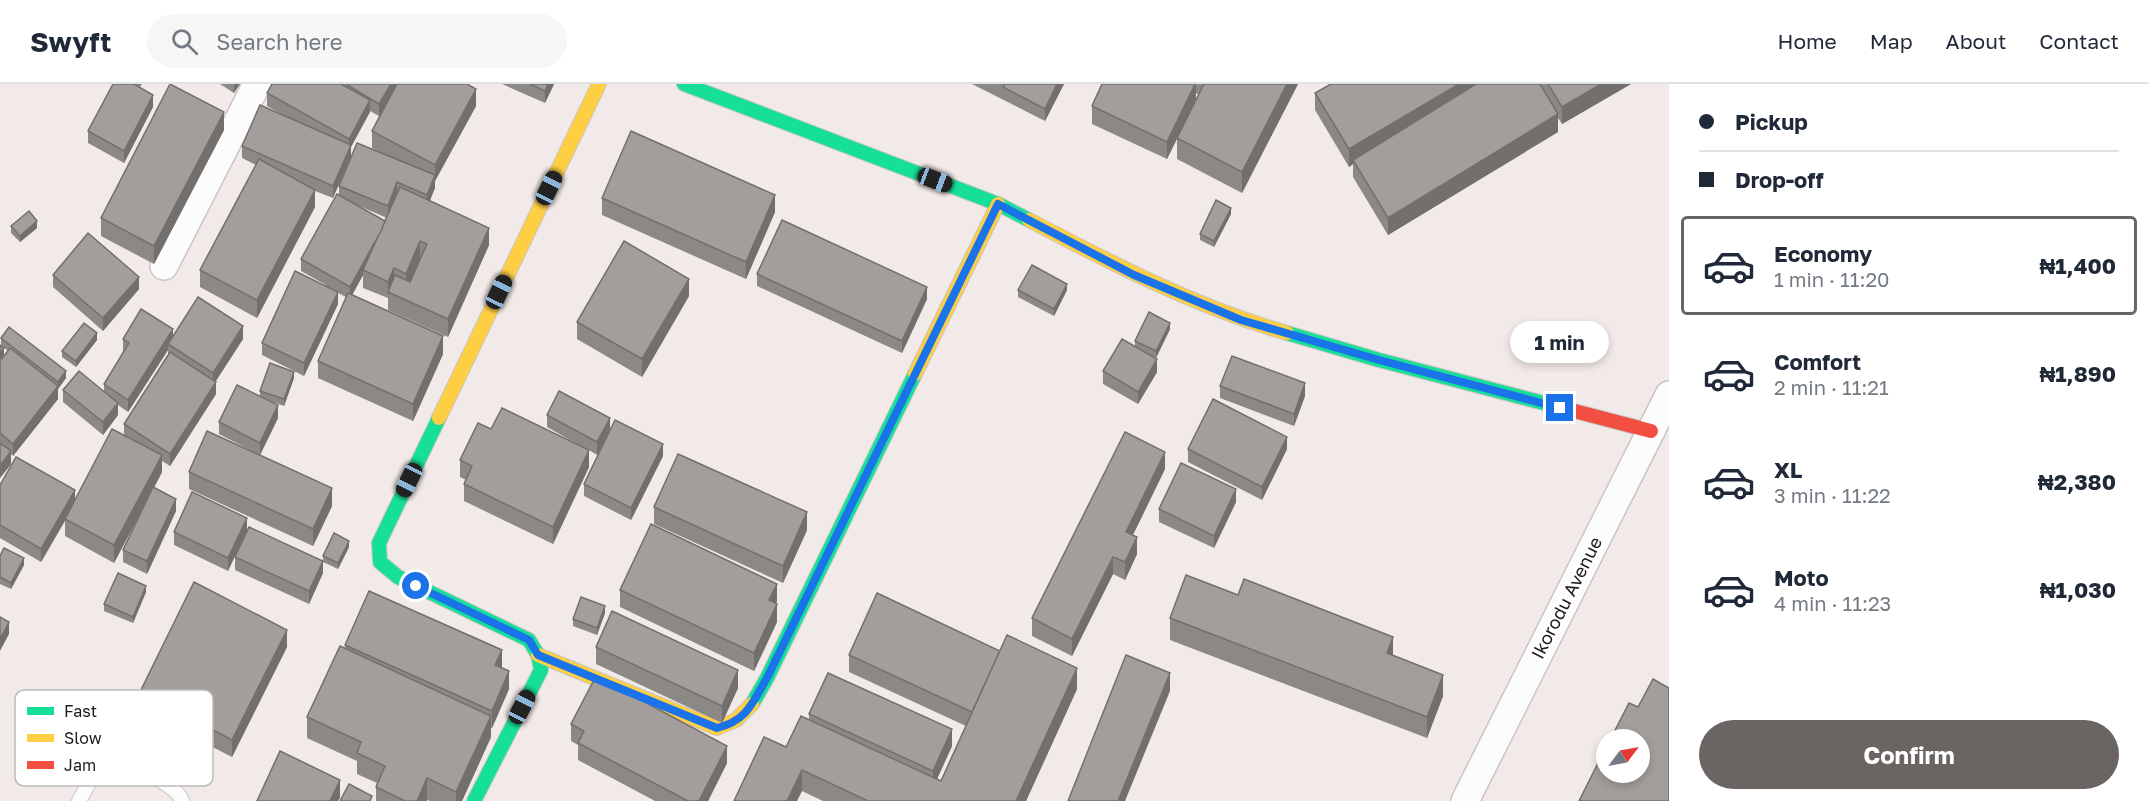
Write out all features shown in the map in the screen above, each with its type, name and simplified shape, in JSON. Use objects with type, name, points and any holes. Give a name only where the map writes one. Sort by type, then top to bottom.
[{"type":"street","points":[[164,266],[257,84]]},
{"type":"street","points":[[474,801],[541,670],[538,655],[529,640],[398,577],[381,562],[379,543],[599,84]]},
{"type":"street","points":[[684,84],[998,204],[1134,275],[1241,320],[1379,360],[1651,431]]},
{"type":"street","points":[[538,655],[717,728],[731,724],[744,715],[767,678],[998,204]]},
{"type":"street","name":"Ikorodu Avenue","points":[[1465,801],[1669,395]]},
{"type":"lane","points":[[79,801],[87,786]]},
{"type":"lane","points":[[169,786],[180,794],[182,801]]},
{"type":"building","points":[[113,84],[134,84],[153,95],[124,151],[88,131]]},
{"type":"building","points":[[170,84],[224,112],[154,246],[101,218]]},
{"type":"building","points":[[272,84],[341,84],[370,100],[349,139],[267,93]]},
{"type":"building","points":[[346,84],[391,84],[379,104]]},
{"type":"building","points":[[397,84],[467,84],[476,89],[435,165],[372,131]]},
{"type":"building","points":[[530,84],[548,84],[545,91]]},
{"type":"building","points":[[1005,84],[1057,84],[1045,109],[1003,87]]},
{"type":"building","points":[[1102,84],[1195,84],[1167,142],[1092,106]]},
{"type":"building","points":[[1204,84],[1287,84],[1242,172],[1177,138]]},
{"type":"building","points":[[1331,84],[1459,84],[1349,149],[1315,93]]},
{"type":"building","points":[[1476,84],[1540,84],[1558,114],[1388,218],[1353,160]]},
{"type":"building","points":[[1548,84],[1601,84],[1562,107]]},
{"type":"building","points":[[260,105],[351,145],[333,186],[242,146]]},
{"type":"building","points":[[631,131],[775,195],[746,262],[602,198]]},
{"type":"building","points":[[357,143],[435,175],[427,195],[397,182],[388,206],[339,186]]},
{"type":"building","points":[[259,159],[315,190],[257,300],[200,270]]},
{"type":"building","points":[[400,187],[489,228],[448,319],[388,292],[395,275],[410,282],[427,244],[420,241],[406,274],[394,268],[388,282],[363,270]]},
{"type":"building","points":[[337,194],[385,221],[350,287],[301,259]]},
{"type":"building","points":[[1216,200],[1231,208],[1214,241],[1200,234]]},
{"type":"building","points":[[29,211],[37,221],[20,236],[11,226]]},
{"type":"building","points":[[782,220],[927,287],[902,341],[757,274]]},
{"type":"building","points":[[88,233],[139,277],[103,318],[53,275]]},
{"type":"building","points":[[624,241],[689,279],[642,359],[577,322]]},
{"type":"building","points":[[1032,265],[1067,284],[1054,309],[1018,290]]},
{"type":"building","points":[[295,271],[338,292],[304,363],[262,343]]},
{"type":"building","points":[[348,293],[443,336],[413,404],[318,361]]},
{"type":"building","points":[[198,297],[243,326],[213,373],[168,344]]},
{"type":"building","points":[[141,309],[173,329],[128,400],[104,384],[129,343],[123,339]]},
{"type":"building","points":[[1149,312],[1170,323],[1156,351],[1135,341]]},
{"type":"building","points":[[84,323],[97,333],[76,361],[62,351]]},
{"type":"building","points":[[9,327],[66,371],[58,382],[1,338]]},
{"type":"building","points":[[1122,339],[1157,359],[1138,392],[1103,371]]},
{"type":"building","points":[[10,348],[58,386],[13,444],[0,433],[0,361]]},
{"type":"building","points":[[170,352],[216,382],[170,454],[124,424]]},
{"type":"building","points":[[1232,356],[1305,383],[1294,414],[1220,386]]},
{"type":"building","points":[[270,363],[294,372],[284,399],[260,391]]},
{"type":"building","points":[[79,371],[118,403],[103,422],[63,390]]},
{"type":"building","points":[[237,385],[278,405],[260,443],[219,422]]},
{"type":"building","points":[[559,391],[610,418],[597,442],[547,415]]},
{"type":"building","points":[[1213,399],[1287,437],[1262,487],[1188,449]]},
{"type":"building","points":[[502,408],[589,450],[553,527],[464,484],[472,466],[460,460],[478,423],[491,429]]},
{"type":"building","points":[[615,420],[663,444],[631,508],[584,484]]},
{"type":"building","points":[[112,429],[162,455],[114,545],[65,519]]},
{"type":"building","points":[[207,431],[332,488],[313,529],[189,472]]},
{"type":"building","points":[[1125,432],[1165,452],[1126,532],[1137,537],[1125,562],[1113,557],[1072,639],[1032,618]]},
{"type":"building","points":[[0,443],[11,451],[0,466]]},
{"type":"building","points":[[678,454],[807,512],[783,566],[654,507]]},
{"type":"building","points":[[16,457],[75,490],[41,549],[0,525],[0,485]]},
{"type":"building","points":[[1181,463],[1236,489],[1214,536],[1159,509]]},
{"type":"building","points":[[153,487],[176,499],[147,561],[123,550]]},
{"type":"building","points":[[192,492],[247,518],[228,558],[174,532]]},
{"type":"building","points":[[651,524],[777,584],[769,600],[777,604],[754,653],[620,590]]},
{"type":"building","points":[[249,527],[323,561],[309,591],[235,557]]},
{"type":"building","points":[[334,533],[349,541],[338,563],[323,556]]},
{"type":"building","points":[[4,548],[24,558],[11,583],[0,577],[0,556]]},
{"type":"building","points":[[118,573],[146,586],[133,617],[104,604]]},
{"type":"building","points":[[1186,575],[1238,595],[1244,579],[1393,637],[1387,653],[1443,675],[1427,717],[1170,618]]},
{"type":"building","points":[[194,582],[287,630],[232,740],[213,730],[213,690],[141,690]]},
{"type":"building","points":[[369,591],[502,650],[495,665],[509,671],[492,711],[345,645]]},
{"type":"building","points":[[877,593],[1000,651],[972,712],[849,655]]},
{"type":"building","points":[[581,597],[605,606],[597,628],[573,619]]},
{"type":"building","points":[[612,611],[738,670],[722,706],[596,647]]},
{"type":"building","points":[[0,617],[9,622],[0,639]]},
{"type":"building","points":[[1007,635],[1077,668],[1016,801],[868,801],[802,770],[787,801],[734,801],[764,737],[786,747],[801,716],[941,781]]},
{"type":"building","points":[[340,646],[491,716],[456,792],[427,778],[417,801],[405,801],[376,787],[385,766],[357,753],[361,742],[307,717]]},
{"type":"building","points":[[1126,655],[1170,673],[1118,801],[1068,801]]},
{"type":"building","points":[[828,673],[952,729],[933,771],[809,714]]},
{"type":"building","points":[[596,676],[727,746],[699,801],[688,801],[578,743],[584,731],[571,724]]},
{"type":"building","points":[[1653,679],[1669,688],[1669,801],[1579,801],[1596,767],[1596,783],[1650,783],[1650,729],[1616,729],[1629,703],[1638,707]]},
{"type":"building","points":[[280,751],[340,780],[330,801],[257,801]]},
{"type":"building","points":[[349,784],[372,796],[370,801],[340,801]]},
{"type":"traffic: fast","points":[[684,84],[998,204],[1029,220]]},
{"type":"traffic: fast","points":[[1287,333],[1379,360],[1559,407]]},
{"type":"traffic: fast","points":[[752,704],[767,678],[915,374]]},
{"type":"traffic: fast","points":[[439,418],[379,543],[380,562],[398,577],[529,640],[538,655],[541,670],[474,801]]},
{"type":"traffic: slow","points":[[439,418],[599,84]]},
{"type":"traffic: slow","points":[[915,374],[998,204]]},
{"type":"traffic: slow","points":[[1029,220],[1155,283],[1220,311],[1287,333]]},
{"type":"traffic: slow","points":[[538,655],[717,728],[736,720],[752,704]]},
{"type":"traffic: jam","points":[[1559,407],[1651,431]]},
{"type":"route","points":[[416,586],[529,640],[538,655],[717,728],[731,724],[744,715],[767,678],[998,204],[1134,275],[1241,320],[1379,360],[1560,408]]}]
